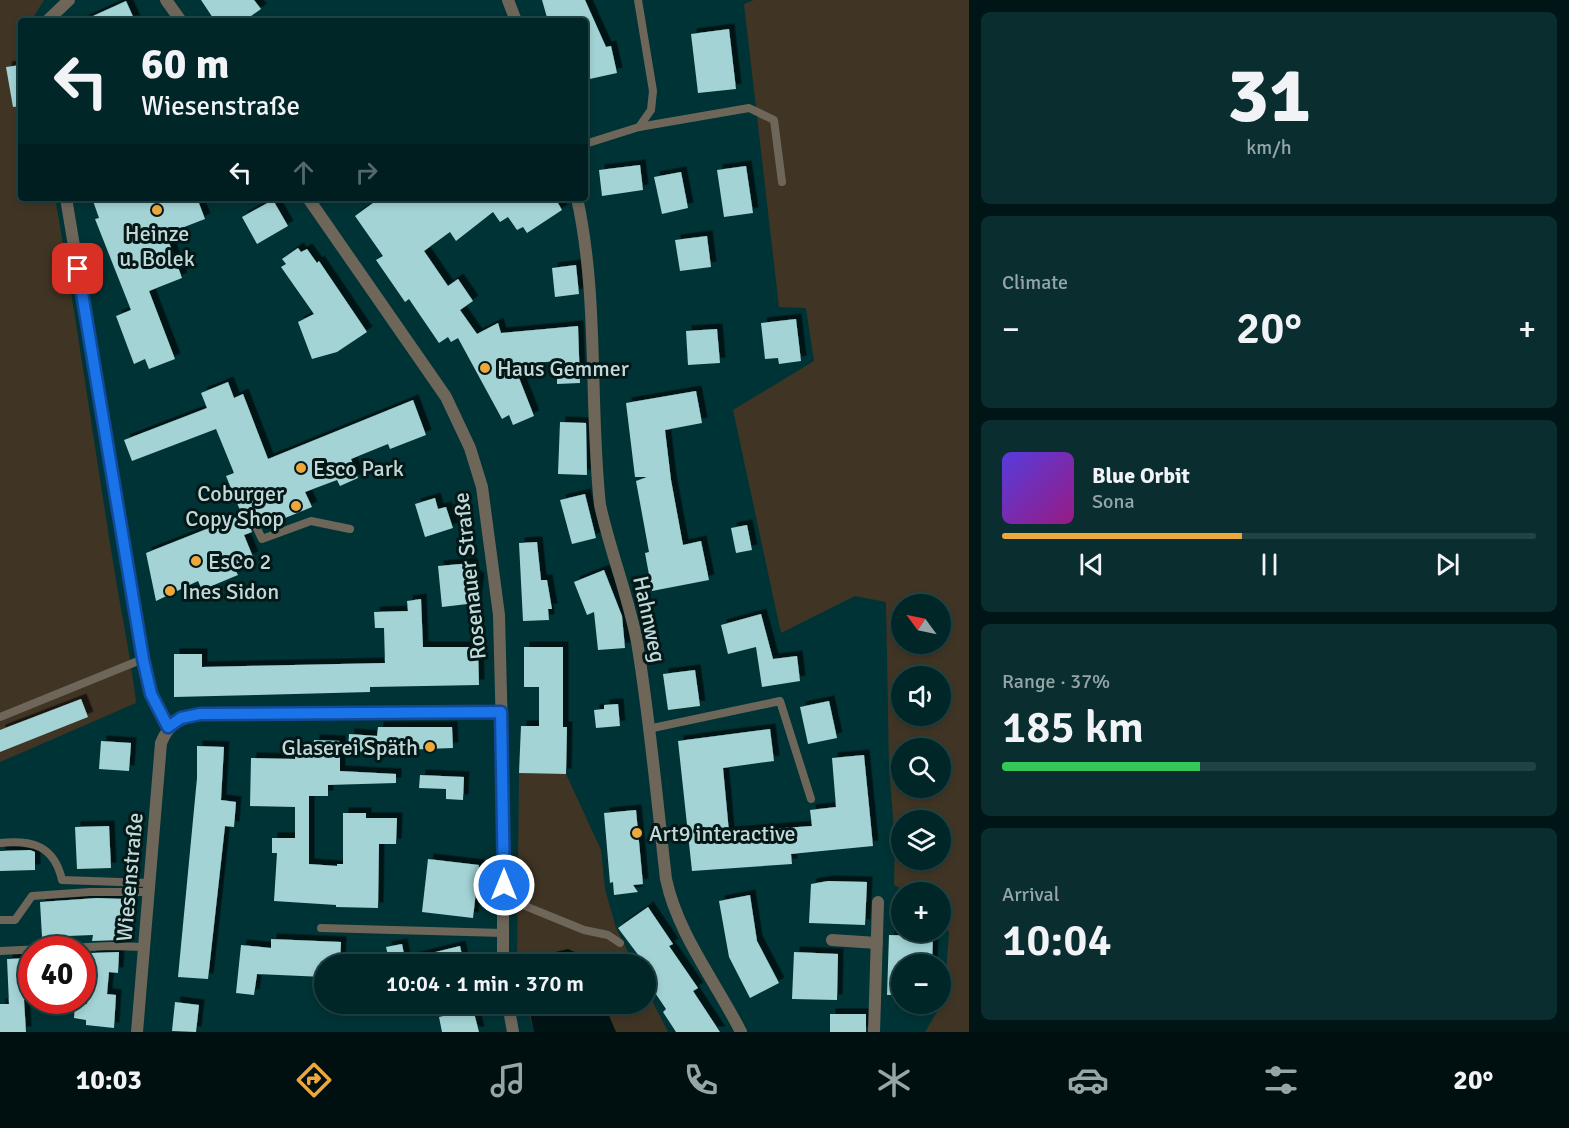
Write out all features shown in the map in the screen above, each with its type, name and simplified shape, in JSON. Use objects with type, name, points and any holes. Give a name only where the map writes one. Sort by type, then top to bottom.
[{"type":"street","points":[[50,18],[69,0]]},
{"type":"street","points":[[166,0],[179,18]]},
{"type":"street","points":[[508,0],[515,18]]},
{"type":"street","points":[[67,201],[143,659],[151,694],[168,727],[181,718],[200,714],[501,712]]},
{"type":"street","name":"Rosenauer Straße","points":[[310,201],[430,372],[470,448],[482,487],[489,526],[499,615],[503,954]]},
{"type":"street","name":"Hahnweg","points":[[578,201],[588,277],[600,505],[607,538],[630,612],[670,897],[684,931],[741,1032]]},
{"type":"street","name":"Wiesenstraße","points":[[137,1032],[161,744],[168,727]]},
{"type":"street","points":[[874,1032],[878,902]]},
{"type":"street","points":[[832,940],[877,943]]},
{"type":"street","points":[[510,1014],[513,1032]]},
{"type":"lane","points":[[638,0],[653,91],[651,110],[639,127]]},
{"type":"lane","points":[[588,143],[639,127],[749,108],[774,120],[782,182]]},
{"type":"lane","points":[[254,522],[262,539],[311,521],[350,529]]},
{"type":"lane","points":[[0,717],[143,659]]},
{"type":"lane","points":[[648,729],[780,701],[811,799]]},
{"type":"lane","points":[[0,843],[23,841],[35,844],[54,860],[62,880],[150,887]]},
{"type":"lane","points":[[0,920],[15,920],[32,896],[150,887]]},
{"type":"lane","points":[[503,897],[584,930],[608,935],[620,943]]},
{"type":"lane","points":[[321,928],[503,933]]},
{"type":"lane","points":[[0,951],[110,946],[145,947]]},
{"type":"shaded area","points":[[0,0],[44,0],[33,18],[18,18],[18,201],[56,201],[136,703],[0,762]]},
{"type":"shaded area","points":[[754,0],[969,0],[969,1032],[925,1032],[936,1014],[951,1014],[951,954],[947,954],[948,942],[951,942],[951,882],[894,882],[894,870],[951,870],[951,810],[892,810],[891,798],[951,798],[951,738],[891,738],[891,792],[886,602],[855,596],[781,633],[733,410],[814,361],[806,308],[779,307],[744,4]]},
{"type":"shaded area","points":[[519,773],[566,774],[601,850],[605,889],[616,928],[629,954],[517,954]]},
{"type":"shaded area","points":[[568,949],[579,954],[549,954]]},
{"type":"shaded area","points":[[656,1009],[668,1032],[534,1032],[529,1014],[656,1014]]},
{"type":"shaded area","points":[[530,1014],[608,1014],[616,1032],[534,1032]]},
{"type":"building","points":[[201,0],[254,0],[261,9],[248,18],[213,18]]},
{"type":"building","points":[[542,0],[585,0],[606,47],[611,46],[617,73],[588,79],[588,18],[547,18]]},
{"type":"building","points":[[126,1],[134,18],[89,18]]},
{"type":"building","points":[[729,29],[736,89],[698,93],[691,34]]},
{"type":"building","points":[[18,65],[18,106],[13,107],[6,67]]},
{"type":"building","points":[[640,165],[643,190],[602,196],[599,170]]},
{"type":"building","points":[[746,166],[753,213],[724,217],[717,170]]},
{"type":"building","points":[[681,172],[688,208],[662,214],[654,177]]},
{"type":"building","points":[[93,201],[198,201],[205,219],[166,234],[182,278],[149,291],[175,359],[149,369],[145,359],[134,364],[116,316],[131,310],[95,219],[99,218]]},
{"type":"building","points":[[274,201],[288,226],[257,244],[242,217]]},
{"type":"building","points":[[376,201],[557,201],[562,210],[527,233],[523,227],[517,230],[508,217],[500,222],[493,212],[456,241],[450,232],[424,251],[448,286],[458,279],[473,301],[460,310],[477,334],[498,323],[501,333],[578,326],[580,383],[557,384],[557,361],[514,365],[534,416],[513,425],[509,415],[502,419],[458,338],[451,342],[448,337],[439,343],[409,299],[405,302],[376,260],[383,256],[355,216]]},
{"type":"building","points":[[707,236],[711,267],[680,271],[675,240]]},
{"type":"building","points":[[298,248],[301,252],[307,249],[317,263],[319,261],[367,332],[337,352],[312,359],[298,322],[314,314],[281,267],[286,264],[282,259]]},
{"type":"building","points":[[576,265],[579,294],[555,297],[552,268]]},
{"type":"building","points":[[796,319],[801,361],[779,364],[778,358],[765,359],[761,323]]},
{"type":"building","points":[[717,329],[720,363],[688,365],[686,331]]},
{"type":"building","points":[[228,382],[234,398],[243,394],[268,459],[413,400],[426,435],[390,449],[388,444],[351,459],[358,478],[340,486],[337,480],[305,492],[312,507],[263,527],[258,517],[251,517],[248,522],[252,532],[244,535],[253,557],[233,565],[238,575],[202,590],[198,581],[156,601],[146,553],[242,515],[226,476],[234,473],[216,429],[132,461],[124,440],[207,408],[201,393]]},
{"type":"building","points":[[696,391],[702,423],[665,430],[671,480],[683,545],[701,541],[709,580],[652,591],[645,553],[649,552],[636,481],[647,477],[635,477],[626,403]]},
{"type":"building","points":[[560,422],[586,423],[587,475],[558,474]]},
{"type":"building","points":[[585,494],[596,538],[572,544],[560,500]]},
{"type":"building","points":[[435,498],[438,509],[446,507],[453,528],[425,537],[415,504]]},
{"type":"building","points":[[747,525],[752,550],[736,553],[731,528]]},
{"type":"building","points":[[537,542],[541,580],[547,580],[552,609],[548,609],[549,620],[523,621],[519,543]]},
{"type":"building","points":[[472,563],[474,575],[479,579],[476,603],[442,607],[438,566]]},
{"type":"building","points":[[604,570],[622,616],[625,648],[598,650],[594,612],[587,615],[574,582]]},
{"type":"building","points":[[421,599],[423,647],[478,647],[479,685],[370,687],[370,692],[174,697],[174,654],[202,654],[202,667],[385,663],[384,628],[375,628],[374,612],[408,611],[407,601]]},
{"type":"building","points":[[761,614],[773,659],[797,656],[800,681],[762,687],[756,647],[728,654],[721,625]]},
{"type":"building","points":[[524,647],[563,647],[563,727],[567,727],[566,774],[519,773],[521,726],[539,726],[539,687],[524,687]]},
{"type":"building","points":[[695,670],[700,706],[668,710],[663,674]]},
{"type":"building","points":[[81,699],[88,717],[0,752],[0,730]]},
{"type":"building","points":[[829,701],[837,738],[808,744],[800,707]]},
{"type":"building","points":[[618,704],[620,726],[596,728],[594,710],[604,709],[604,705]]},
{"type":"building","points":[[378,727],[452,727],[453,748],[348,752],[349,734],[377,736]]},
{"type":"building","points":[[770,729],[774,761],[723,768],[729,832],[812,826],[810,810],[836,807],[832,758],[864,755],[873,846],[791,854],[792,864],[692,871],[678,741]]},
{"type":"building","points":[[314,740],[340,741],[340,771],[396,774],[396,783],[328,785],[328,796],[309,796],[309,864],[337,866],[337,864],[343,864],[343,813],[366,813],[366,818],[397,818],[396,844],[379,844],[378,908],[336,907],[336,905],[274,901],[277,853],[272,853],[272,838],[295,838],[295,807],[250,806],[251,758],[295,759],[295,752],[313,752]]},
{"type":"building","points":[[101,741],[131,743],[129,771],[99,769]]},
{"type":"building","points":[[197,746],[224,747],[221,800],[236,802],[234,827],[225,826],[208,979],[178,977],[197,778]]},
{"type":"building","points":[[420,775],[464,777],[463,800],[446,799],[446,789],[419,788]]},
{"type":"building","points":[[636,810],[643,884],[633,885],[638,892],[614,895],[613,882],[610,883],[604,813]]},
{"type":"building","points":[[109,826],[111,868],[77,869],[75,827]]},
{"type":"building","points":[[30,850],[35,852],[35,870],[0,871],[0,851]]},
{"type":"building","points":[[428,859],[479,865],[473,918],[422,912]]},
{"type":"building","points":[[828,881],[867,882],[865,925],[809,923],[811,884]]},
{"type":"building","points":[[750,895],[757,941],[779,983],[750,998],[729,957],[719,901]]},
{"type":"building","points":[[97,898],[125,899],[120,940],[96,941],[96,936],[93,935],[42,936],[40,902]]},
{"type":"building","points":[[648,907],[673,944],[669,946],[698,988],[693,991],[720,1032],[676,1032],[663,1012],[666,1009],[656,994],[656,954],[638,954],[618,928]]},
{"type":"building","points":[[889,935],[891,935],[891,942],[933,942],[932,954],[891,954],[891,995],[887,995]]},
{"type":"building","points":[[271,939],[341,942],[340,954],[314,954],[314,977],[257,974],[254,995],[236,993],[241,945],[271,948]]},
{"type":"building","points":[[402,944],[404,954],[388,954],[386,947]]},
{"type":"building","points":[[460,946],[462,954],[427,954]]},
{"type":"building","points":[[119,952],[118,973],[109,972],[107,994],[116,995],[114,1028],[86,1025],[86,1020],[74,1018],[74,1014],[96,1014],[96,953]]},
{"type":"building","points":[[794,952],[838,954],[837,1000],[792,999]]},
{"type":"building","points":[[7,959],[18,959],[18,1014],[25,1014],[26,1032],[0,1032],[0,1004],[9,1004]]},
{"type":"building","points":[[175,1002],[199,1005],[196,1032],[172,1031]]},
{"type":"building","points":[[452,1014],[474,1014],[479,1032],[442,1032],[439,1017]]},
{"type":"building","points":[[830,1014],[866,1014],[866,1032],[830,1032]]},
{"type":"place","name":"Heinze u. Bolek","points":[[157,210]]},
{"type":"place","name":"Haus Gemmer","points":[[485,368]]},
{"type":"place","name":"Esco Park","points":[[301,468]]},
{"type":"place","name":"Coburger Copy Shop","points":[[296,506]]},
{"type":"place","name":"EsCo 2","points":[[196,561]]},
{"type":"place","name":"Ines Sidon","points":[[170,591]]},
{"type":"place","name":"Glaserei Späth","points":[[430,747]]},
{"type":"place","name":"Art9 interactive","points":[[637,833]]},
{"type":"route","points":[[78,269],[143,659],[151,694],[168,727],[181,718],[200,714],[501,712],[504,885]]}]
